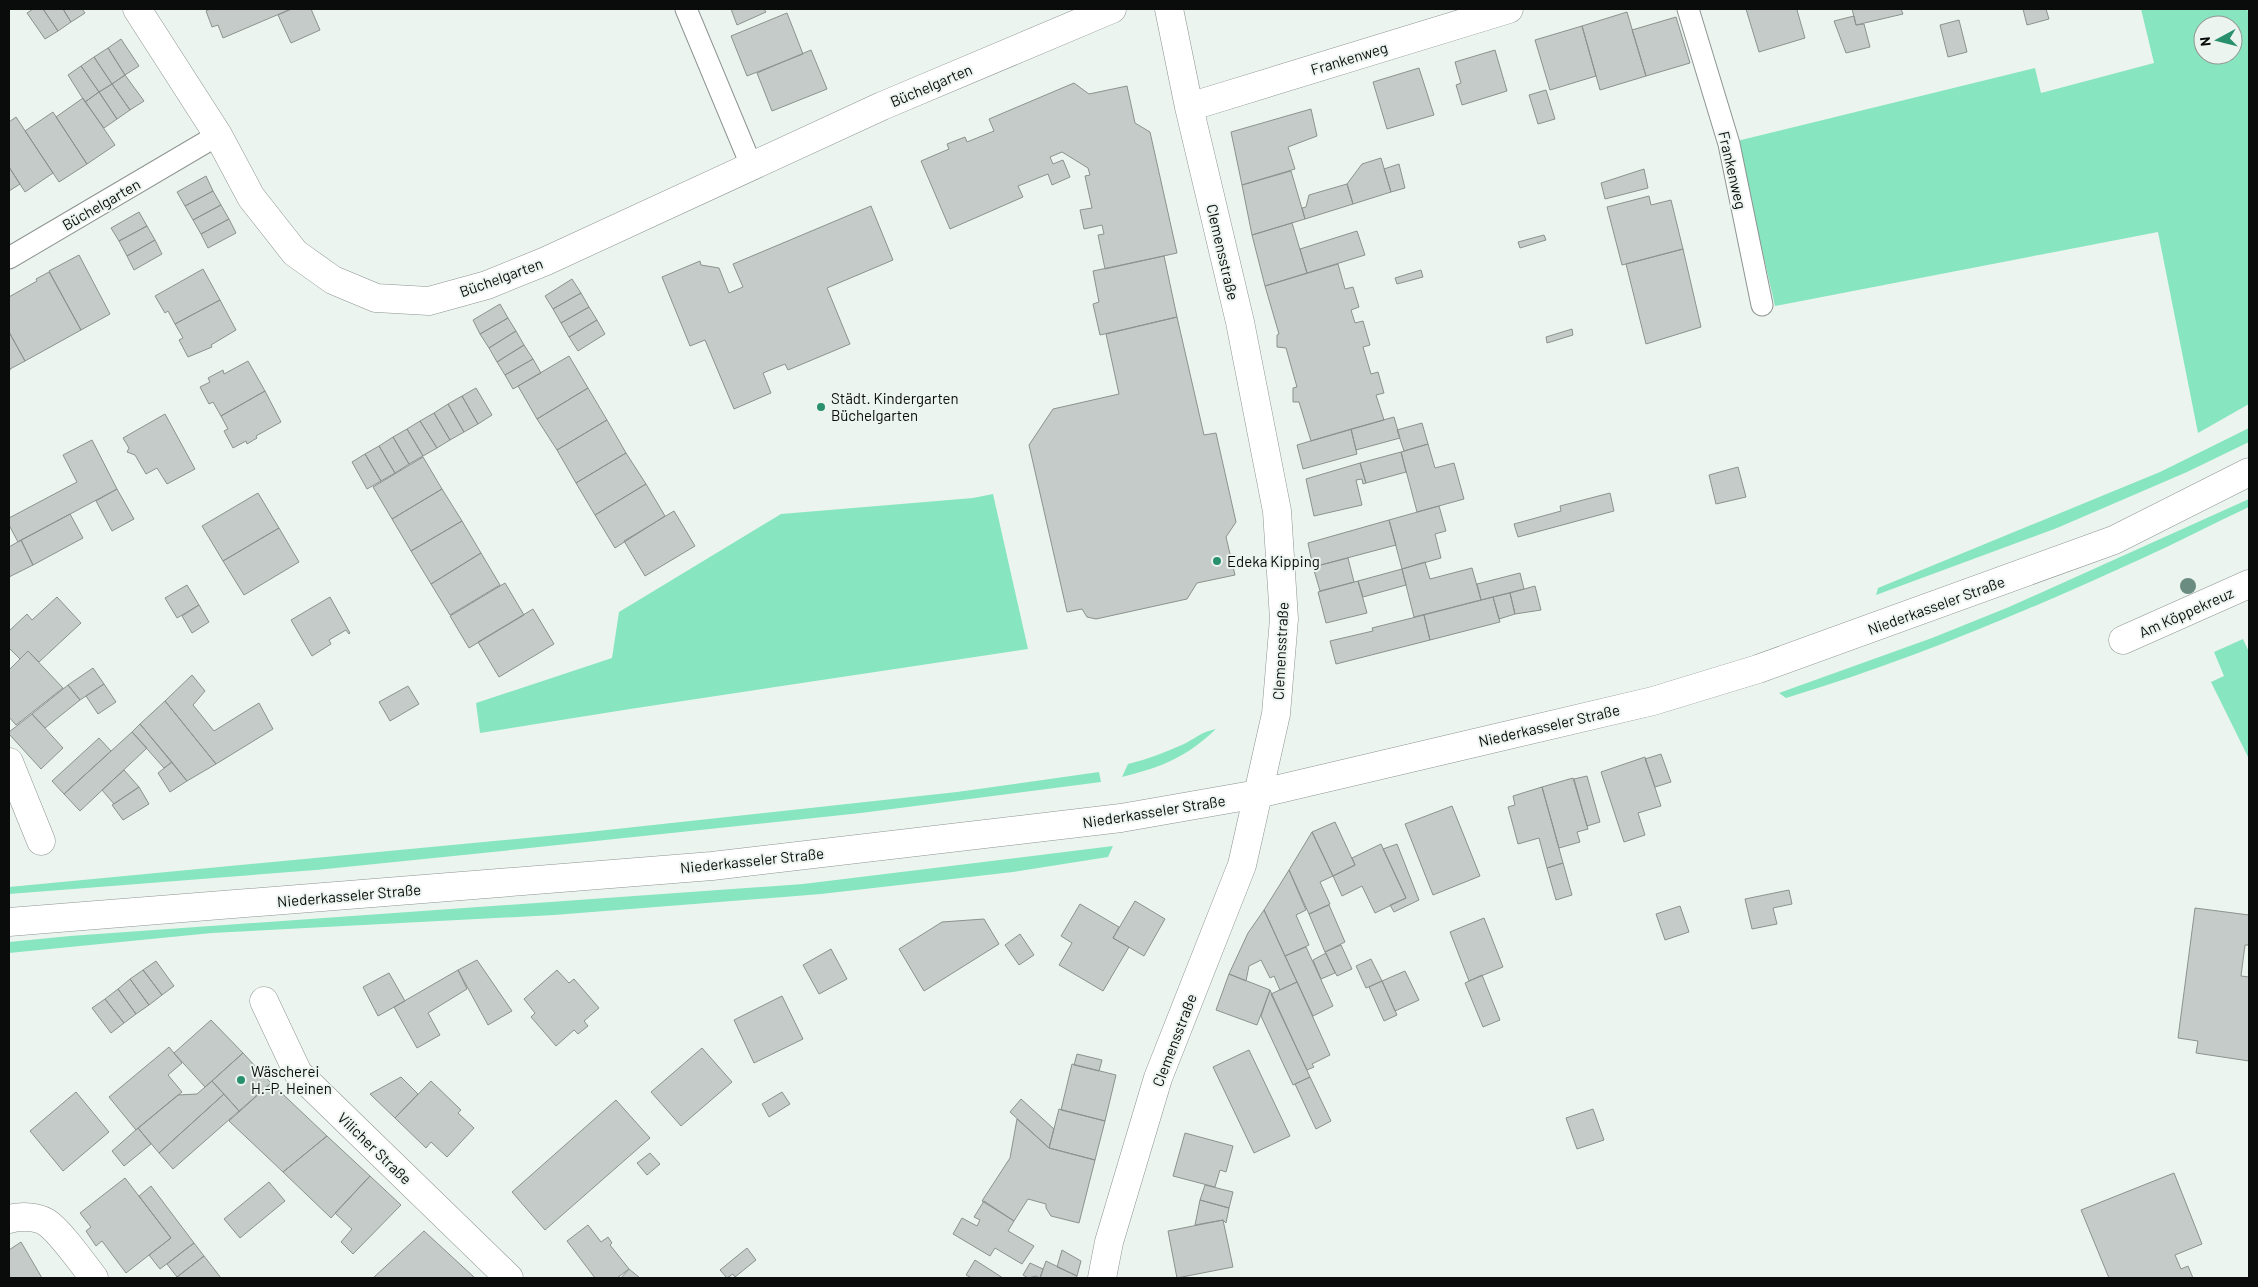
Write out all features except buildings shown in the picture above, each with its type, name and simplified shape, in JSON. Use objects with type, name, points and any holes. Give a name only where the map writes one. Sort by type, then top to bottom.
[{"type":"street","name":"Büchelgarten","points":[[137,9],[218,135],[251,198],[295,252],[333,280],[376,298],[429,301],[488,285],[644,216],[882,106],[1112,9]]},
{"type":"street","name":"Clemensstraße","points":[[1102,1278],[1108,1242],[1158,1078],[1242,865],[1276,714],[1284,620],[1277,511],[1240,322],[1189,107],[1169,9]]},
{"type":"street","name":"Frankenweg","points":[[1189,107],[1509,9]]},
{"type":"street","name":"Niederkasseler Straße","points":[[9,922],[712,866],[1121,818],[1258,794],[1653,701],[1758,669],[2114,540],[2249,472]]},
{"type":"street","name":"Am Köppekreuz","points":[[2123,640],[2249,584]]},
{"type":"street","points":[[9,762],[41,841]]},
{"type":"street","name":"Vilicher Straße","points":[[264,1001],[298,1073],[509,1278]]},
{"type":"street","points":[[9,1220],[18,1216],[46,1222],[68,1245],[94,1278]]},
{"type":"lane","points":[[686,9],[751,165]]},
{"type":"lane","name":"Frankenweg","points":[[1688,9],[1728,144],[1762,305]]},
{"type":"lane","name":"Büchelgarten","points":[[9,258],[218,135]]},
{"type":"green space","points":[[2141,9],[2247,9],[2249,15],[2249,404],[2198,433],[2158,232],[1775,306],[1737,141],[2035,68],[2041,93],[2154,63]]},
{"type":"green space","points":[[2249,428],[2249,442],[2187,472],[2057,528],[1876,595],[1878,588],[2160,472]]},
{"type":"green space","points":[[993,494],[1028,649],[480,733],[476,703],[612,658],[619,612],[781,514],[973,498]]},
{"type":"green space","points":[[2249,499],[2249,507],[2156,552],[2011,616],[1832,684],[1786,698],[1779,693],[1932,638],[2009,607]]},
{"type":"green space","points":[[2243,639],[2249,652],[2249,759],[2211,682],[2224,676],[2214,652]]},
{"type":"green space","points":[[1216,729],[1194,747],[1172,760],[1122,777],[1128,764],[1164,753]]},
{"type":"green space","points":[[1099,772],[1101,782],[861,813],[316,870],[9,894],[9,887],[579,833],[957,792]]},
{"type":"green space","points":[[1113,846],[1108,857],[1013,872],[821,894],[554,915],[212,933],[9,953],[9,942],[70,936],[803,884]]},
{"type":"place","name":"Städt. Kindergarten Büchelgarten","points":[[821,407]]},
{"type":"place","name":"Edeka Kipping","points":[[1217,561]]},
{"type":"place","name":"Wäscherei H.-P. Heinen","points":[[241,1080]]}]
